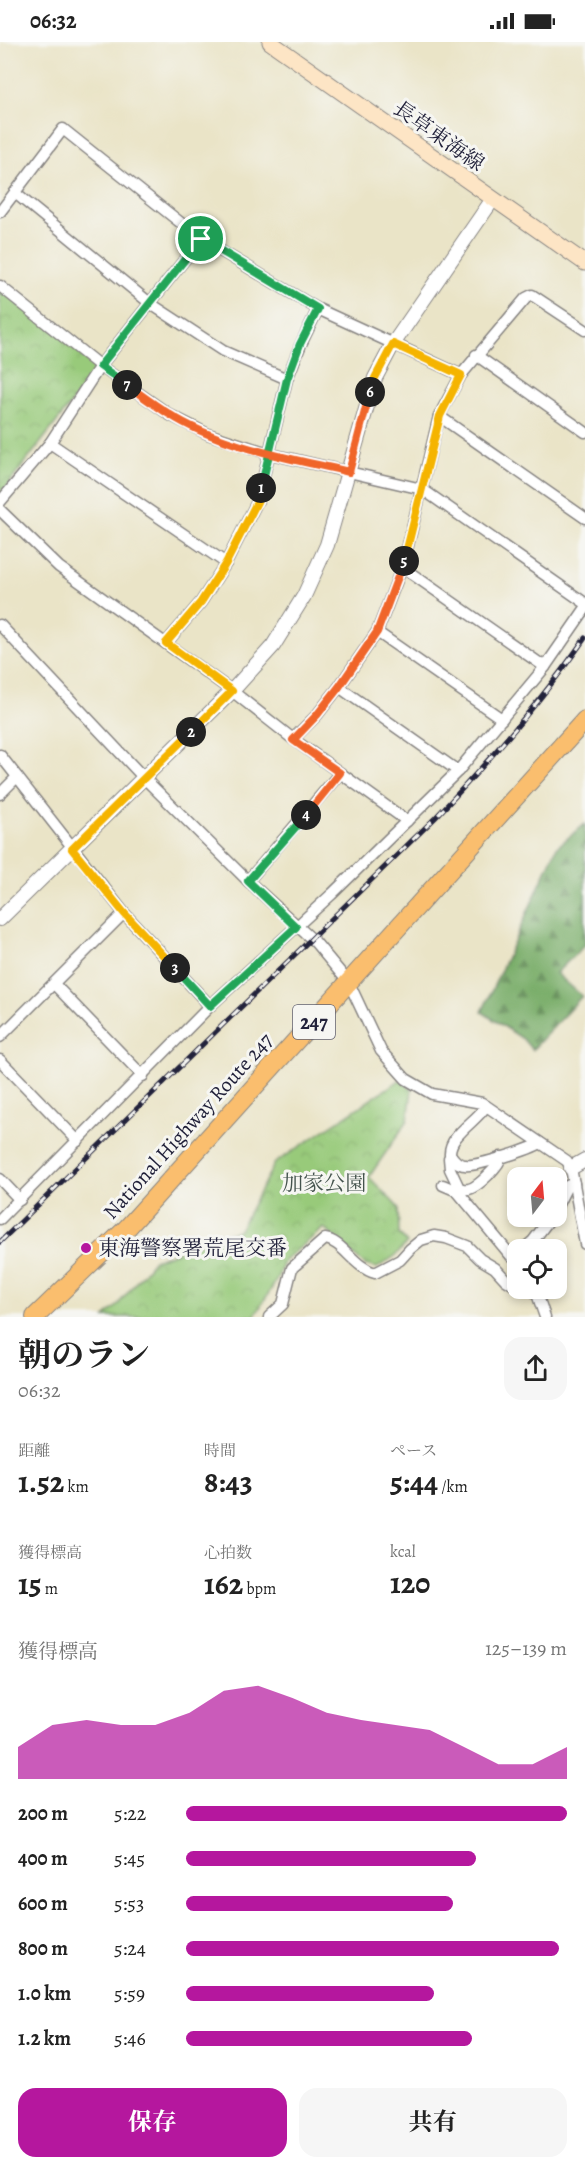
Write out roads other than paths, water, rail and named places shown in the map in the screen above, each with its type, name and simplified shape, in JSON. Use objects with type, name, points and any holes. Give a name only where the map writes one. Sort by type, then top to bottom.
[{"type":"highway","name":"National Highway Route 247","points":[[34,1317],[127,1228],[585,720]]},
{"type":"main road","name":"長草東海線","points":[[270,42],[585,263]]},
{"type":"street","points":[[0,212],[63,129],[201,239],[318,309],[461,375]]},
{"type":"street","points":[[15,193],[151,303],[224,351],[287,379]]},
{"type":"street","points":[[0,919],[232,691],[273,646],[304,596],[327,544],[349,472],[364,408],[375,378],[393,344],[493,199]]},
{"type":"street","points":[[0,502],[50,443],[100,366],[201,239]]},
{"type":"street","points":[[0,286],[100,366],[170,415],[208,434],[271,454],[422,489],[585,603]]},
{"type":"street","points":[[293,740],[339,687],[377,632],[402,567],[440,416],[461,375],[526,298],[532,295],[585,330]]},
{"type":"street","points":[[166,643],[201,602],[226,563],[258,500],[271,454],[287,379],[300,344],[318,309]]},
{"type":"street","points":[[476,355],[585,432]]},
{"type":"street","points":[[440,416],[585,518]]},
{"type":"street","points":[[50,443],[226,563]]},
{"type":"street","points":[[0,510],[60,567],[232,691],[293,740],[407,821]]},
{"type":"street","points":[[402,567],[544,667]]},
{"type":"street","points":[[0,1219],[210,1006],[296,927],[458,771],[544,667],[585,609]]},
{"type":"street","points":[[0,626],[144,778],[248,881],[315,942],[349,983],[381,1051],[406,1078],[432,1094],[473,1101],[486,1106],[567,1161],[571,1168],[585,1244]]},
{"type":"street","points":[[377,632],[502,719]]},
{"type":"street","points":[[339,687],[458,771]]},
{"type":"street","points":[[0,755],[124,913],[210,1006]]},
{"type":"street","points":[[248,881],[340,773]]},
{"type":"street","points":[[0,794],[17,777]]},
{"type":"street","points":[[0,1037],[124,913]]},
{"type":"street","points":[[54,984],[143,1076]]},
{"type":"street","points":[[0,1060],[78,1141]]},
{"type":"street","points":[[486,1106],[452,1143],[449,1158],[450,1169],[458,1190],[507,1246]]},
{"type":"street","points":[[451,1156],[459,1163],[469,1166],[540,1143]]},
{"type":"street","points":[[443,1185],[458,1190],[477,1186],[499,1164],[501,1157]]},
{"type":"street","points":[[571,1168],[585,1160]]},
{"type":"street","points":[[0,1179],[20,1200]]},
{"type":"street","points":[[567,1186],[574,1183]]},
{"type":"street","points":[[535,1239],[544,1227]]},
{"type":"street","points":[[269,1317],[283,1304],[292,1268],[326,1239],[336,1244],[364,1270],[375,1273],[400,1260],[421,1240],[434,1236],[446,1238],[467,1246],[507,1281]]},
{"type":"street","points":[[495,1268],[507,1260]]},
{"type":"street","points":[[539,1299],[545,1317]]},
{"type":"railway","points":[[0,1242],[435,818],[513,731],[585,638]]},
{"type":"place","name":"東海警察署荒尾交番","points":[[86,1248]]},
{"type":"park label","name":"加家公園","points":[[324,1183]]}]
